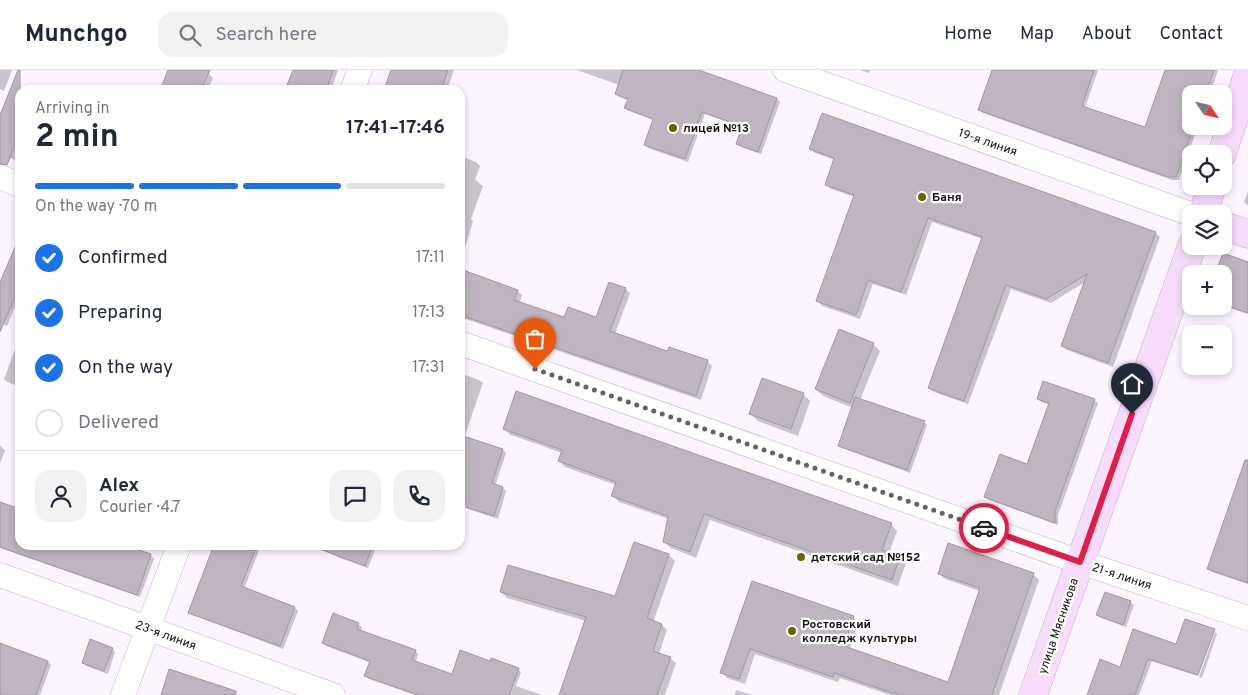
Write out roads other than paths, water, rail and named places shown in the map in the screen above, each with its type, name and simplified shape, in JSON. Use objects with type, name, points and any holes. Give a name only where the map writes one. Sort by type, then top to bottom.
[{"type":"main road","points":[[1225,145],[1248,74]]},
{"type":"main road","points":[[1232,229],[1248,234]]},
{"type":"main road","name":"улица Мясникова","points":[[1034,695],[1189,255]]},
{"type":"street","points":[[354,85],[360,70]]},
{"type":"street","name":"19-я линия","points":[[784,70],[1182,211]]},
{"type":"street","points":[[0,177],[15,183]]},
{"type":"street","name":"21-я линия","points":[[465,345],[1080,562],[1248,618]]},
{"type":"street","points":[[123,695],[177,550]]},
{"type":"street","name":"23-я линия","points":[[0,575],[333,695]]},
{"type":"place","name":"лицей №13","points":[[673,128]]},
{"type":"place","name":"Баня","points":[[922,197]]},
{"type":"place","name":"детский сад №152","points":[[801,557]]},
{"type":"place","name":"Ростовский колледж культуры","points":[[792,631]]}]
